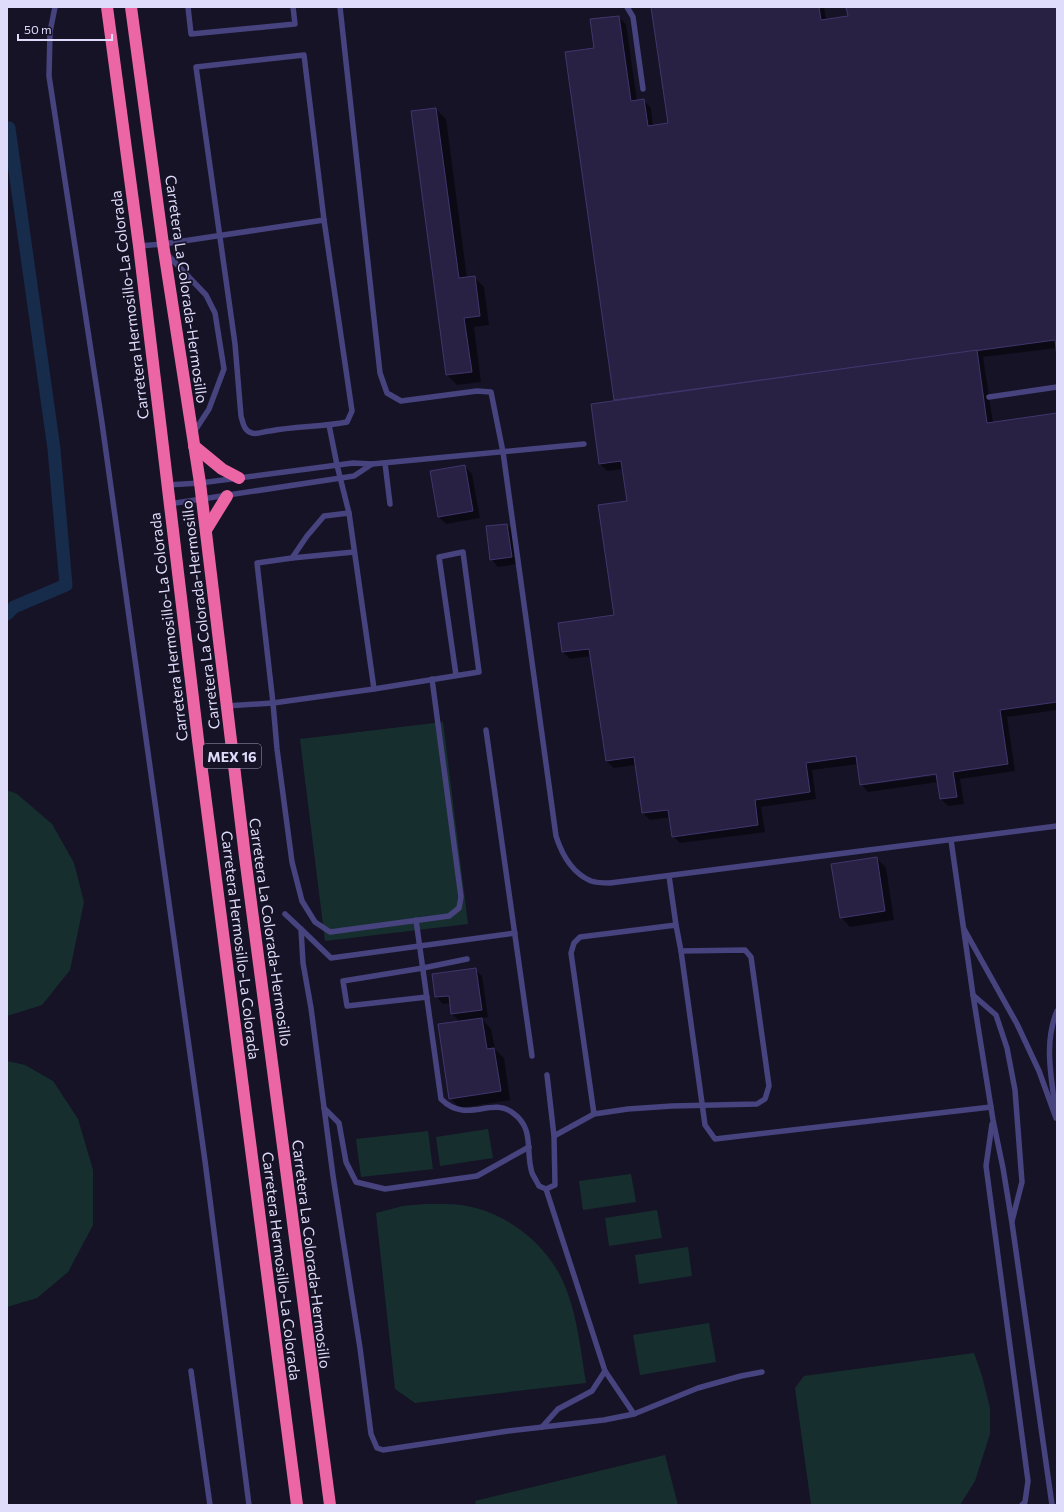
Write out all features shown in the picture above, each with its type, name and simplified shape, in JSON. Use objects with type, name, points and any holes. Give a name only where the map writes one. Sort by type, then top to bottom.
[{"type":"highway","name":"Carretera Hermosillo-La Colorada","points":[[107,7],[139,246],[198,740],[297,1505]]},
{"type":"highway","name":"Carretera La Colorada-Hermosillo","points":[[131,7],[163,247],[200,483],[244,850],[330,1505]]},
{"type":"highway","points":[[193,440],[222,469],[239,478]]},
{"type":"highway","points":[[206,530],[227,496]]},
{"type":"lane","points":[[55,7],[50,32],[50,76],[102,423],[205,1161],[249,1505]]},
{"type":"lane","points":[[188,7],[192,34],[295,24],[293,7]]},
{"type":"lane","points":[[340,7],[380,373],[387,393],[401,401],[477,391],[491,392],[503,452],[556,836],[560,850],[569,863],[580,875],[593,881],[610,883],[1057,826]]},
{"type":"lane","points":[[627,7],[633,17],[643,89]]},
{"type":"lane","points":[[304,55],[324,220],[352,410],[347,422],[329,425],[282,428],[253,434],[244,426],[241,416],[235,344],[196,67],[304,55]]},
{"type":"lane","points":[[139,246],[163,247],[220,236],[324,220]]},
{"type":"lane","points":[[163,247],[206,295],[215,312],[224,369],[209,409],[193,440]]},
{"type":"lane","points":[[989,397],[1057,387]]},
{"type":"lane","points":[[329,425],[349,513],[374,689]]},
{"type":"lane","points":[[167,485],[200,483],[353,463],[385,463],[584,444]]},
{"type":"lane","points":[[385,463],[390,504]]},
{"type":"lane","points":[[169,504],[354,476],[372,464]]},
{"type":"lane","points":[[292,558],[306,536],[324,516],[349,513]]},
{"type":"lane","points":[[354,552],[292,558],[257,564],[278,757],[292,862],[302,901],[315,922],[330,932],[449,916],[460,908],[461,897],[432,679]]},
{"type":"lane","points":[[226,706],[273,703],[374,689],[478,672],[463,552],[438,557],[456,675]]},
{"type":"lane","points":[[486,730],[532,1056]]},
{"type":"lane","points":[[951,840],[973,995],[993,1120],[1012,1223],[1052,1505]]},
{"type":"lane","points":[[669,876],[705,1126],[715,1139],[991,1107]]},
{"type":"lane","points":[[285,914],[331,958],[515,933]]},
{"type":"lane","points":[[416,920],[441,1099],[448,1106],[465,1111],[501,1107],[509,1110],[520,1118],[527,1129],[532,1172],[539,1186],[546,1189],[605,1371],[634,1414]]},
{"type":"lane","points":[[594,1114],[571,953],[574,944],[580,937],[676,925]]},
{"type":"lane","points":[[962,925],[1017,1024],[1039,1071],[1057,1121]]},
{"type":"lane","points":[[301,929],[304,963],[333,1176],[360,1348],[371,1434],[377,1448],[383,1450],[542,1427],[604,1420],[634,1414],[698,1388],[762,1372]]},
{"type":"lane","points":[[554,1136],[594,1114],[628,1109],[703,1104],[757,1104],[765,1099],[769,1086],[751,957],[745,950],[681,951]]},
{"type":"lane","points":[[427,997],[347,1006],[343,981],[467,959]]},
{"type":"lane","points":[[973,995],[996,1015],[1007,1048],[1015,1090],[1022,1182],[1012,1223]]},
{"type":"lane","points":[[1057,1011],[1050,1036],[1050,1064],[1057,1121]]},
{"type":"lane","points":[[546,1189],[555,1184],[554,1136],[547,1075]]},
{"type":"lane","points":[[324,1108],[339,1123],[346,1162],[356,1182],[385,1189],[477,1176],[529,1147]]},
{"type":"lane","points":[[993,1120],[986,1166],[1028,1481],[1025,1502],[1022,1505]]},
{"type":"lane","points":[[191,1370],[210,1505]]},
{"type":"lane","points":[[542,1427],[558,1409],[592,1391],[605,1371]]},
{"type":"green space","points":[[443,722],[468,924],[325,941],[300,739]]},
{"type":"green space","points":[[7,790],[17,794],[52,824],[74,863],[84,902],[70,970],[42,1005],[7,1016]]},
{"type":"green space","points":[[7,1061],[25,1065],[53,1081],[78,1119],[93,1170],[93,1225],[68,1272],[37,1298],[7,1307]]},
{"type":"green space","points":[[488,1129],[493,1158],[440,1166],[436,1137]]},
{"type":"green space","points":[[428,1131],[433,1169],[361,1177],[356,1139]]},
{"type":"green space","points":[[631,1174],[636,1202],[583,1210],[579,1181]]},
{"type":"green space","points":[[425,1204],[464,1205],[491,1213],[520,1229],[544,1251],[562,1279],[568,1294],[579,1338],[586,1383],[415,1403],[395,1389],[376,1213],[403,1206]]},
{"type":"green space","points":[[657,1210],[662,1238],[609,1246],[605,1218]]},
{"type":"green space","points":[[688,1247],[692,1276],[639,1284],[635,1255]]},
{"type":"green space","points":[[709,1323],[716,1362],[640,1375],[633,1335]]},
{"type":"green space","points":[[974,1353],[982,1376],[990,1408],[990,1434],[975,1481],[960,1505],[811,1505],[795,1388],[804,1376]]},
{"type":"green space","points":[[665,1455],[678,1505],[476,1505],[475,1501]]},
{"type":"building","points":[[651,7],[819,7],[821,20],[848,16],[846,7],[1057,7],[1057,357],[1055,340],[614,400],[565,52],[594,48],[590,19],[619,16],[631,101],[644,99],[648,126],[668,123]]},
{"type":"building","points":[[436,108],[459,278],[475,276],[480,316],[464,318],[472,372],[446,375],[411,111]]},
{"type":"building","points":[[977,350],[987,423],[1057,413],[1057,702],[1000,710],[1008,764],[953,772],[957,797],[940,799],[936,774],[860,785],[856,756],[806,763],[810,792],[755,800],[758,825],[672,837],[668,810],[642,813],[634,757],[606,761],[589,649],[562,652],[558,623],[614,615],[598,505],[627,501],[621,461],[599,464],[591,404]]},
{"type":"building","points":[[465,465],[473,511],[438,517],[430,471]]},
{"type":"building","points":[[507,524],[512,557],[490,560],[486,526]]},
{"type":"building","points":[[877,857],[885,911],[840,918],[831,864]]},
{"type":"building","points":[[476,968],[482,1010],[451,1014],[449,996],[435,997],[432,974]]},
{"type":"building","points":[[482,1018],[487,1049],[494,1048],[501,1091],[449,1099],[438,1024]]},
{"type":"waterway","points":[[7,614],[14,607],[66,585],[54,449],[9,128]]}]
